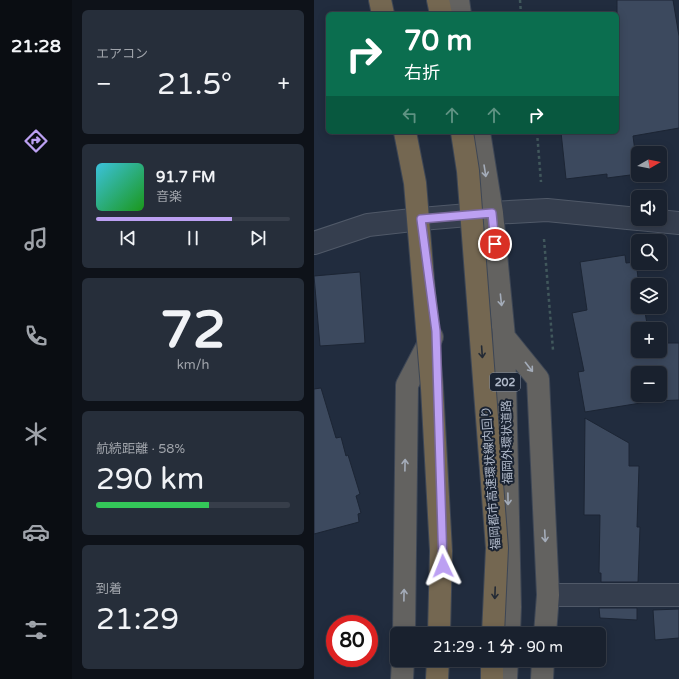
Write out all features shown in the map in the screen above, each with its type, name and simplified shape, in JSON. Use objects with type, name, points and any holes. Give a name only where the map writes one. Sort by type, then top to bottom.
[{"type":"highway","points":[[380,0],[383,12]]},
{"type":"highway","points":[[386,0],[388,12]]},
{"type":"highway","points":[[438,0],[441,12]]},
{"type":"highway","points":[[458,0],[460,12]]},
{"type":"highway","points":[[406,134],[421,219],[436,331],[444,613],[443,627]]},
{"type":"highway","points":[[406,134],[414,183],[432,388],[441,551],[439,627]]},
{"type":"highway","name":"福岡都市高速環状線内回り","points":[[462,134],[469,178],[496,548],[493,627]]},
{"type":"highway","name":"福岡外環状道路","points":[[479,134],[492,213],[504,337],[509,627]]},
{"type":"highway","points":[[404,627],[407,385],[436,331]]},
{"type":"highway","points":[[504,337],[538,379],[548,595],[546,627]]},
{"type":"highway","points":[[402,679],[403,667]]},
{"type":"highway","points":[[438,679],[439,667]]},
{"type":"highway","points":[[492,667],[492,679]]},
{"type":"highway","points":[[506,679],[507,667]]},
{"type":"highway","points":[[542,679],[543,667]]},
{"type":"street","points":[[314,243],[368,225],[492,213],[547,210],[631,218]]},
{"type":"street","points":[[667,222],[679,223]]},
{"type":"street","points":[[548,595],[679,595]]},
{"type":"path","points":[[520,0],[522,12]]},
{"type":"building","points":[[617,0],[673,0],[679,36],[679,128],[633,136],[634,146],[631,146],[631,175],[607,178],[607,174],[566,179],[561,134],[619,134],[619,12],[617,12]]},
{"type":"building","points":[[625,255],[626,263],[631,262],[631,270],[637,270],[638,278],[631,278],[631,314],[645,314],[647,322],[631,322],[631,358],[667,358],[667,343],[679,343],[679,400],[667,400],[667,366],[631,366],[631,402],[647,402],[585,412],[578,372],[584,371],[572,313],[587,310],[580,262]]},
{"type":"building","points":[[360,272],[365,343],[320,346],[314,276]]},
{"type":"building","points":[[321,388],[336,438],[341,437],[346,456],[348,455],[360,494],[356,496],[361,513],[358,514],[359,522],[314,534],[314,389]]},
{"type":"building","points":[[585,418],[629,443],[629,466],[639,466],[637,527],[640,527],[638,582],[601,582],[601,573],[599,573],[600,515],[584,515]]},
{"type":"building","points":[[599,608],[637,608],[637,620],[600,618]]},
{"type":"building","points":[[679,609],[679,638],[655,640],[653,610]]},
{"type":"route","points":[[443,566],[436,331],[421,219],[492,213],[495,244]]}]
